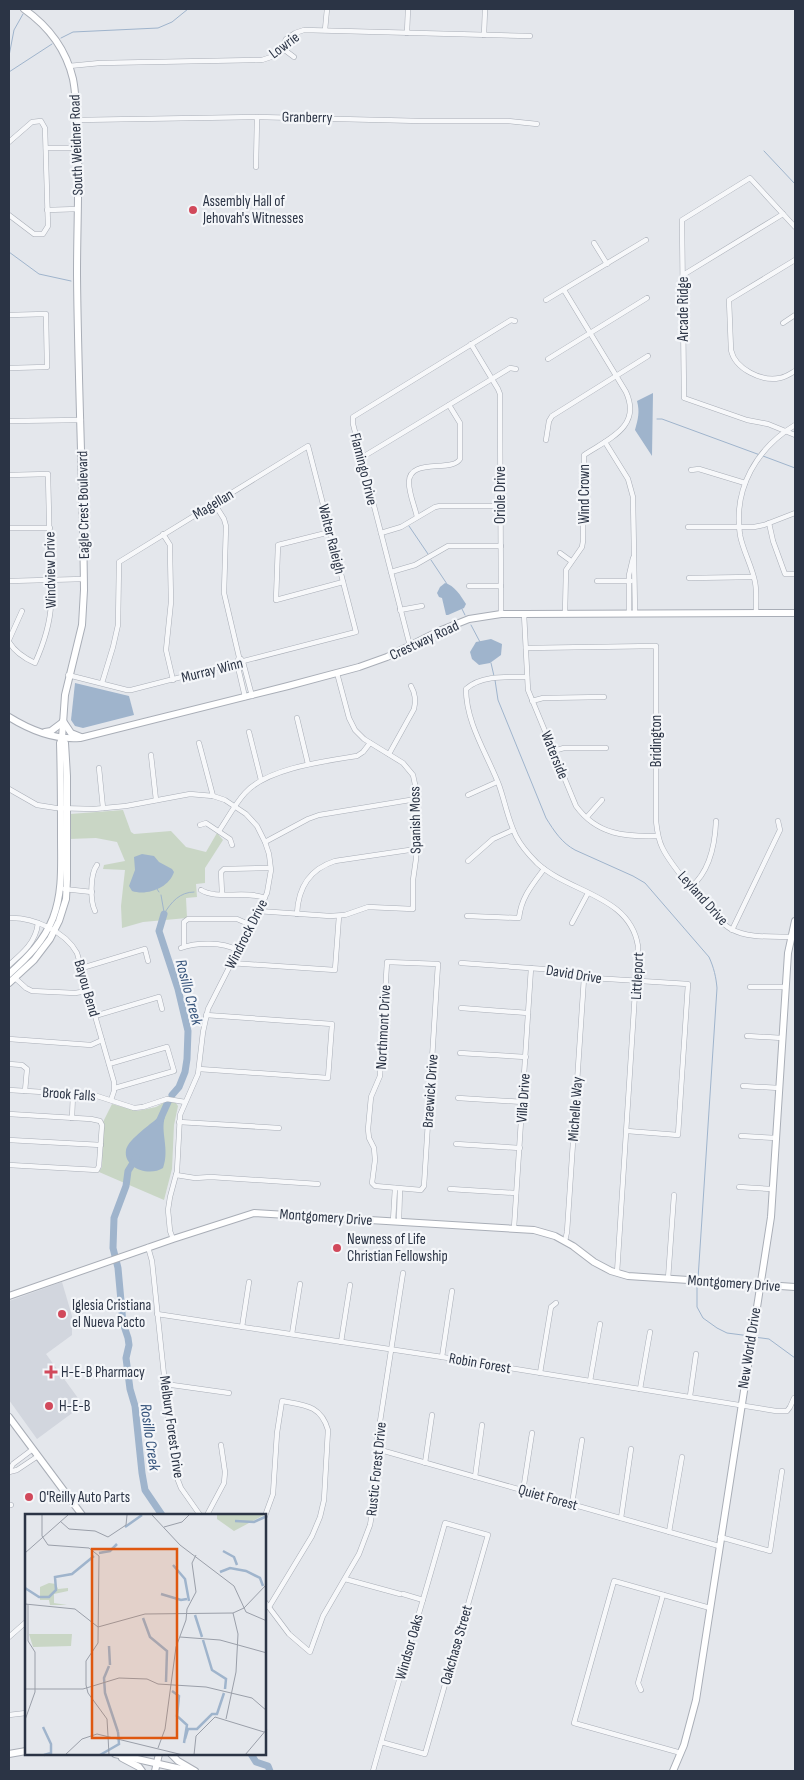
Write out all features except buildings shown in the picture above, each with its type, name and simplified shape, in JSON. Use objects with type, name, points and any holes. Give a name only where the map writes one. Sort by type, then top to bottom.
[{"type":"main road","name":"South Weidner Road","points":[[24,9],[35,17],[54,37],[61,48],[69,66],[76,100],[78,148],[77,270]]},
{"type":"main road","name":"Eagle Crest Boulevard","points":[[64,808],[60,743],[68,675],[82,625],[84,609],[77,270]]},
{"type":"main road","name":"Crestway Road","points":[[43,733],[62,738],[83,737],[338,673],[387,657],[454,624],[501,614],[795,613]]},
{"type":"main road","points":[[9,717],[20,724],[43,733],[57,743],[60,750]]},
{"type":"main road","points":[[43,733],[51,731],[63,722],[71,733],[83,737]]},
{"type":"main road","points":[[66,757],[69,746],[83,737]]},
{"type":"main road","name":"Eagle Crest Boulevard","points":[[9,983],[12,976],[51,930],[63,889],[66,757],[65,743],[62,738]]},
{"type":"main road","name":"New World Drive","points":[[673,1771],[681,1753],[696,1700],[770,1217],[786,987],[795,921]]},
{"type":"main road","name":"Montgomery Drive","points":[[9,1296],[148,1247],[254,1213],[534,1230],[565,1241],[594,1262],[617,1273],[641,1277],[795,1287]]},
{"type":"main road","points":[[9,1417],[81,1514]]},
{"type":"main road","points":[[9,1754],[25,1751]]},
{"type":"main road","points":[[116,1755],[139,1767],[142,1771]]},
{"type":"main road","points":[[118,1755],[190,1771]]},
{"type":"main road","points":[[154,1771],[159,1755]]},
{"type":"main road","points":[[172,1755],[195,1771]]},
{"type":"street","points":[[325,30],[328,9]]},
{"type":"street","points":[[407,33],[408,9]]},
{"type":"street","points":[[484,35],[485,9]]},
{"type":"street","name":"Lowrie","points":[[69,66],[100,63],[262,60],[274,56],[282,48],[286,39],[304,30],[530,36]]},
{"type":"street","points":[[282,48],[294,57]]},
{"type":"street","points":[[256,167],[257,117]]},
{"type":"street","name":"Granberry","points":[[77,120],[257,117],[508,121],[537,124]]},
{"type":"street","points":[[9,142],[32,122],[41,121],[45,128],[48,226],[43,234],[34,234],[9,215]]},
{"type":"street","points":[[46,148],[78,148]]},
{"type":"street","name":"Arcade Ridge","points":[[783,214],[750,178],[682,220],[684,398],[785,431]]},
{"type":"street","points":[[47,210],[78,209]]},
{"type":"street","points":[[683,275],[783,214],[795,227]]},
{"type":"street","points":[[546,300],[646,240]]},
{"type":"street","points":[[594,243],[607,264]]},
{"type":"street","points":[[795,260],[729,300],[730,350],[732,358],[740,367],[762,376],[776,379],[787,376],[795,371]]},
{"type":"street","name":"Wind Crown","points":[[564,290],[630,400],[631,408],[630,417],[621,432],[584,455],[583,541],[578,554],[571,561],[565,576],[565,614]]},
{"type":"street","points":[[548,359],[647,298]]},
{"type":"street","points":[[9,315],[46,314],[47,367],[9,368]]},
{"type":"street","points":[[782,323],[795,315]]},
{"type":"street","name":"Flamingo Drive","points":[[410,646],[361,458],[353,417],[511,320],[516,321]]},
{"type":"street","name":"Oriole Drive","points":[[471,344],[500,394],[501,614]]},
{"type":"street","points":[[546,440],[549,421],[552,416],[648,356]]},
{"type":"street","points":[[361,458],[492,378],[510,368],[516,369]]},
{"type":"street","points":[[418,517],[408,482],[410,477],[420,469],[428,466],[452,466],[459,462],[460,459],[460,423],[449,405]]},
{"type":"street","points":[[9,422],[81,420]]},
{"type":"street","points":[[756,613],[754,577],[742,543],[740,503],[745,483],[756,460],[785,431],[795,425]]},
{"type":"street","points":[[785,431],[795,435]]},
{"type":"street","points":[[605,442],[628,479],[633,497],[635,581],[632,613]]},
{"type":"street","name":"Magellan","points":[[102,683],[118,625],[119,562],[308,446]]},
{"type":"street","name":"Walter Raleigh","points":[[308,446],[356,632]]},
{"type":"street","points":[[691,470],[698,469],[745,483]]},
{"type":"street","name":"Windview Drive","points":[[9,475],[48,474],[51,580],[50,617],[44,642],[35,663],[27,660],[13,649],[9,641]]},
{"type":"street","points":[[214,503],[226,526],[224,593],[239,657],[243,662],[249,696]]},
{"type":"street","points":[[381,533],[398,529],[440,506],[500,506]]},
{"type":"street","points":[[688,527],[754,527],[795,513]]},
{"type":"street","points":[[769,523],[773,541],[786,574],[795,574]]},
{"type":"street","points":[[9,528],[50,528]]},
{"type":"street","points":[[330,532],[278,546],[276,600],[343,582]]},
{"type":"street","points":[[163,534],[170,545],[171,602],[166,650],[173,680]]},
{"type":"street","points":[[391,572],[415,565],[448,546],[500,546]]},
{"type":"street","points":[[560,553],[571,561]]},
{"type":"street","points":[[632,613],[629,581],[634,554]]},
{"type":"street","points":[[689,578],[754,577]]},
{"type":"street","points":[[9,581],[84,579]]},
{"type":"street","points":[[597,581],[635,581]]},
{"type":"street","points":[[469,586],[501,586]]},
{"type":"street","points":[[400,610],[422,606]]},
{"type":"street","points":[[9,641],[22,611]]},
{"type":"street","name":"Waterside","points":[[524,614],[528,686],[532,701],[572,797],[587,818],[616,834],[632,837],[658,836]]},
{"type":"street","name":"Murray Winn","points":[[68,675],[132,690],[356,632]]},
{"type":"street","name":"Bridington","points":[[526,648],[656,646],[656,821],[658,836]]},
{"type":"street","points":[[239,657],[237,663],[249,696]]},
{"type":"street","name":"Spanish Moss","points":[[338,673],[353,727],[364,739],[403,763],[413,775],[416,799],[416,865],[413,880],[413,909],[368,906],[339,916]]},
{"type":"street","name":"Littleport","points":[[527,677],[490,678],[477,682],[466,689],[472,723],[497,782],[514,830],[522,847],[544,869],[616,908],[631,925],[638,946],[617,1273]]},
{"type":"street","points":[[389,754],[414,709],[416,701],[414,690],[411,686]]},
{"type":"street","points":[[532,701],[543,698],[604,697]]},
{"type":"street","points":[[297,718],[308,764]]},
{"type":"street","points":[[249,732],[261,780]]},
{"type":"street","points":[[200,743],[213,796]]},
{"type":"street","points":[[219,831],[245,792],[261,780],[308,764],[357,756],[370,743]]},
{"type":"street","points":[[553,752],[564,748],[606,748]]},
{"type":"street","points":[[151,755],[156,800]]},
{"type":"street","points":[[99,768],[103,808]]},
{"type":"street","points":[[468,795],[497,782]]},
{"type":"street","name":"Windrock Drive","points":[[9,789],[37,805],[64,808],[103,808],[190,794],[213,796],[235,806],[252,820],[265,842],[270,868],[269,885],[265,898],[213,997],[206,1015],[199,1069],[179,1122],[176,1176],[168,1210],[170,1232],[173,1239]]},
{"type":"street","points":[[265,842],[308,819],[320,815],[416,799]]},
{"type":"street","points":[[587,818],[602,800]]},
{"type":"street","points":[[691,887],[699,880],[713,851],[716,840],[716,821]]},
{"type":"street","points":[[732,930],[780,830],[778,821]]},
{"type":"street","points":[[200,824],[206,823],[219,831],[230,839],[232,845]]},
{"type":"street","points":[[468,861],[493,839],[514,830]]},
{"type":"street","name":"Leyland Drive","points":[[658,836],[669,859],[691,887],[715,916],[732,930],[749,934],[793,937]]},
{"type":"street","points":[[296,914],[299,897],[306,882],[316,871],[325,865],[416,849]]},
{"type":"street","points":[[95,911],[92,905],[92,892],[94,869],[97,865]]},
{"type":"street","points":[[222,894],[221,872],[224,869],[270,868]]},
{"type":"street","points":[[467,916],[519,918],[524,896],[544,869]]},
{"type":"street","points":[[63,889],[92,892]]},
{"type":"street","points":[[202,890],[211,894],[249,893],[265,898]]},
{"type":"street","points":[[572,923],[588,893]]},
{"type":"street","points":[[231,963],[335,970],[339,916],[258,911]]},
{"type":"street","name":"Bayou Bend","points":[[9,918],[26,918],[51,930],[72,944],[82,968],[115,1088]]},
{"type":"street","points":[[237,950],[227,945],[190,945],[182,947],[184,922],[188,920],[237,919],[251,924]]},
{"type":"street","points":[[9,966],[32,943],[38,923]]},
{"type":"street","points":[[82,968],[145,949],[148,961]]},
{"type":"street","name":"Northmont Drive","points":[[398,1189],[373,1185],[374,1148],[369,1138],[368,1129],[371,1097],[380,1076],[387,962],[438,964]]},
{"type":"street","name":"David Drive","points":[[461,963],[557,970],[584,978],[688,984],[678,1135],[627,1131]]},
{"type":"street","name":"Braewick Drive","points":[[398,1189],[421,1190],[424,1186],[438,964]]},
{"type":"street","name":"Villa Drive","points":[[514,1228],[532,968]]},
{"type":"street","points":[[12,976],[26,988],[32,990],[75,993],[88,991]]},
{"type":"street","name":"Michelle Way","points":[[565,1241],[584,978]]},
{"type":"street","points":[[750,987],[786,987]]},
{"type":"street","points":[[95,1016],[159,997],[162,1009]]},
{"type":"street","points":[[461,1008],[528,1013]]},
{"type":"street","points":[[199,1069],[328,1078],[332,1024],[206,1015]]},
{"type":"street","points":[[747,1036],[782,1038]]},
{"type":"street","points":[[9,1039],[91,1045],[102,1040]]},
{"type":"street","points":[[109,1064],[167,1047],[174,1071],[115,1088],[111,1100]]},
{"type":"street","points":[[460,1053],[526,1057]]},
{"type":"street","points":[[9,1064],[22,1065],[26,1069],[25,1091]]},
{"type":"street","points":[[743,1086],[779,1088]]},
{"type":"street","name":"Brook Falls","points":[[9,1090],[94,1094],[134,1108],[167,1099],[185,1102]]},
{"type":"street","points":[[72,1118],[73,1094]]},
{"type":"street","points":[[458,1098],[523,1102]]},
{"type":"street","points":[[9,1114],[91,1119],[102,1122],[97,1170],[9,1165]]},
{"type":"street","points":[[179,1122],[279,1128]]},
{"type":"street","points":[[741,1136],[776,1138]]},
{"type":"street","points":[[9,1140],[101,1145]]},
{"type":"street","points":[[456,1144],[520,1148]]},
{"type":"street","points":[[176,1176],[318,1184]]},
{"type":"street","points":[[739,1187],[772,1189]]},
{"type":"street","points":[[396,1221],[398,1189]]},
{"type":"street","points":[[450,1189],[516,1193]]},
{"type":"street","points":[[668,1279],[674,1195]]},
{"type":"street","name":"Melbury Forest Drive","points":[[148,1247],[151,1255],[158,1314],[173,1462],[176,1477],[199,1514]]},
{"type":"street","name":"Rustic Forest Drive","points":[[269,1607],[289,1634],[310,1652],[322,1616],[359,1554],[371,1519],[376,1490],[377,1449],[403,1273]]},
{"type":"street","points":[[242,1327],[249,1282]]},
{"type":"street","points":[[292,1334],[300,1284]]},
{"type":"street","points":[[342,1342],[350,1285]]},
{"type":"street","points":[[442,1357],[452,1291]]},
{"type":"street","points":[[540,1373],[551,1307],[556,1303]]},
{"type":"street","name":"Robin Forest","points":[[158,1314],[442,1357],[776,1411],[787,1411],[794,1398]]},
{"type":"street","points":[[590,1381],[600,1324]]},
{"type":"street","points":[[640,1389],[650,1332]]},
{"type":"street","points":[[690,1396],[696,1354]]},
{"type":"street","points":[[166,1384],[229,1393]]},
{"type":"street","points":[[266,1514],[273,1494],[277,1434],[282,1401],[312,1407],[319,1413],[326,1424],[328,1436],[325,1492],[322,1510],[316,1528],[269,1607],[266,1603]]},
{"type":"street","points":[[425,1463],[432,1415]]},
{"type":"street","points":[[475,1476],[482,1425]]},
{"type":"street","points":[[523,1490],[532,1434]]},
{"type":"street","points":[[572,1504],[582,1440]]},
{"type":"street","points":[[208,1514],[224,1483],[225,1472],[221,1445]]},
{"type":"street","points":[[9,1471],[13,1464],[33,1449]]},
{"type":"street","name":"Quiet Forest","points":[[377,1449],[719,1546]]},
{"type":"street","points":[[622,1518],[631,1449]]},
{"type":"street","points":[[9,1471],[17,1470],[38,1456]]},
{"type":"street","points":[[670,1532],[682,1457]]},
{"type":"street","points":[[720,1537],[770,1551],[782,1471]]},
{"type":"street","name":"Windsor Oaks","points":[[373,1771],[445,1522],[488,1535]]},
{"type":"street","name":"Oakchase Street","points":[[381,1742],[425,1754],[488,1535]]},
{"type":"street","points":[[345,1579],[423,1600]]},
{"type":"street","points":[[681,1753],[574,1723],[614,1581],[710,1608]]},
{"type":"street","points":[[641,1690],[638,1683],[663,1595]]},
{"type":"street","points":[[9,1637],[25,1623]]},
{"type":"street","points":[[9,1715],[25,1713]]},
{"type":"shaded area","points":[[62,1282],[72,1316],[72,1335],[46,1354],[83,1405],[37,1439],[9,1400],[9,1301]]},
{"type":"green space","points":[[123,810],[131,832],[134,834],[171,831],[186,847],[206,852],[217,833],[223,840],[205,868],[205,883],[196,884],[197,897],[186,898],[187,918],[143,922],[122,928],[121,906],[125,870],[103,869],[104,865],[125,861],[117,842],[96,838],[69,839],[70,814]]},
{"type":"green space","points":[[165,1102],[175,1102],[178,1106],[174,1125],[172,1169],[164,1200],[99,1172],[102,1167],[103,1122],[112,1104],[137,1111],[156,1107]]},
{"type":"water","points":[[653,393],[652,456],[635,430],[638,416],[637,401]]},
{"type":"water","points":[[445,583],[460,594],[466,604],[464,608],[448,615],[446,615],[442,598],[437,593]]},
{"type":"water","points":[[491,639],[502,644],[501,655],[490,663],[479,665],[472,659],[470,652],[476,642]]},
{"type":"water","points":[[75,683],[129,696],[134,715],[83,728],[75,726],[71,720]]},
{"type":"water","points":[[142,854],[154,856],[159,862],[174,872],[167,882],[157,889],[144,892],[132,891],[129,886],[135,870],[134,857]]},
{"type":"water","points":[[162,1114],[165,1117],[166,1154],[163,1168],[151,1172],[138,1169],[129,1162],[126,1150],[136,1136]]},
{"type":"waterway","points":[[61,38],[73,32],[158,28],[172,22],[188,9]]},
{"type":"waterway","points":[[9,56],[14,30],[23,14]]},
{"type":"waterway","points":[[9,72],[52,44]]},
{"type":"waterway","points":[[764,151],[795,184]]},
{"type":"waterway","points":[[9,252],[39,274],[71,281]]},
{"type":"waterway","points":[[657,419],[662,419],[760,455]]},
{"type":"waterway","points":[[763,456],[795,468]]},
{"type":"waterway","points":[[409,526],[428,554]]},
{"type":"waterway","points":[[431,560],[447,584]]},
{"type":"waterway","points":[[462,609],[465,615]]},
{"type":"waterway","points":[[471,625],[480,642]]},
{"type":"waterway","points":[[491,663],[494,676]]},
{"type":"waterway","points":[[495,680],[498,700],[546,818],[555,832],[566,844],[575,850],[645,883],[709,957],[712,965],[717,988],[698,1279]]},
{"type":"waterway","points":[[164,914],[176,899],[189,892],[194,892]]},
{"type":"waterway","name":"Rosillo Creek","points":[[161,895],[164,912]]},
{"type":"waterway","name":"Rosillo Creek","points":[[164,914],[159,931],[178,989],[188,1031],[185,1072],[179,1087],[172,1095]]},
{"type":"waterway","name":"Rosillo Creek","points":[[159,1122],[168,1102]]},
{"type":"waterway","name":"Rosillo Creek","points":[[136,1158],[128,1171],[126,1186],[114,1218],[113,1248],[118,1268],[123,1323],[129,1345],[126,1358],[130,1389],[135,1406],[145,1490],[161,1514]]},
{"type":"waterway","points":[[697,1283],[697,1307],[703,1318],[727,1333],[750,1336]]},
{"type":"waterway","points":[[754,1337],[769,1339],[795,1358]]},
{"type":"waterway","name":"Rosillo Creek","points":[[252,1755],[256,1762],[268,1766],[270,1771]]},
{"type":"place","name":"Assembly Hall of Jehovah's Witnesses","points":[[193,210]]},
{"type":"place","name":"Newness of Life Christian Fellowship","points":[[337,1248]]},
{"type":"place","name":"Iglesia Cristiana el Nueva Pacto","points":[[62,1314]]},
{"type":"place","name":"H-E-B Pharmacy","points":[[51,1372]]},
{"type":"place","name":"H-E-B","points":[[49,1406]]},
{"type":"place","name":"O'Reilly Auto Parts","points":[[29,1497]]}]
